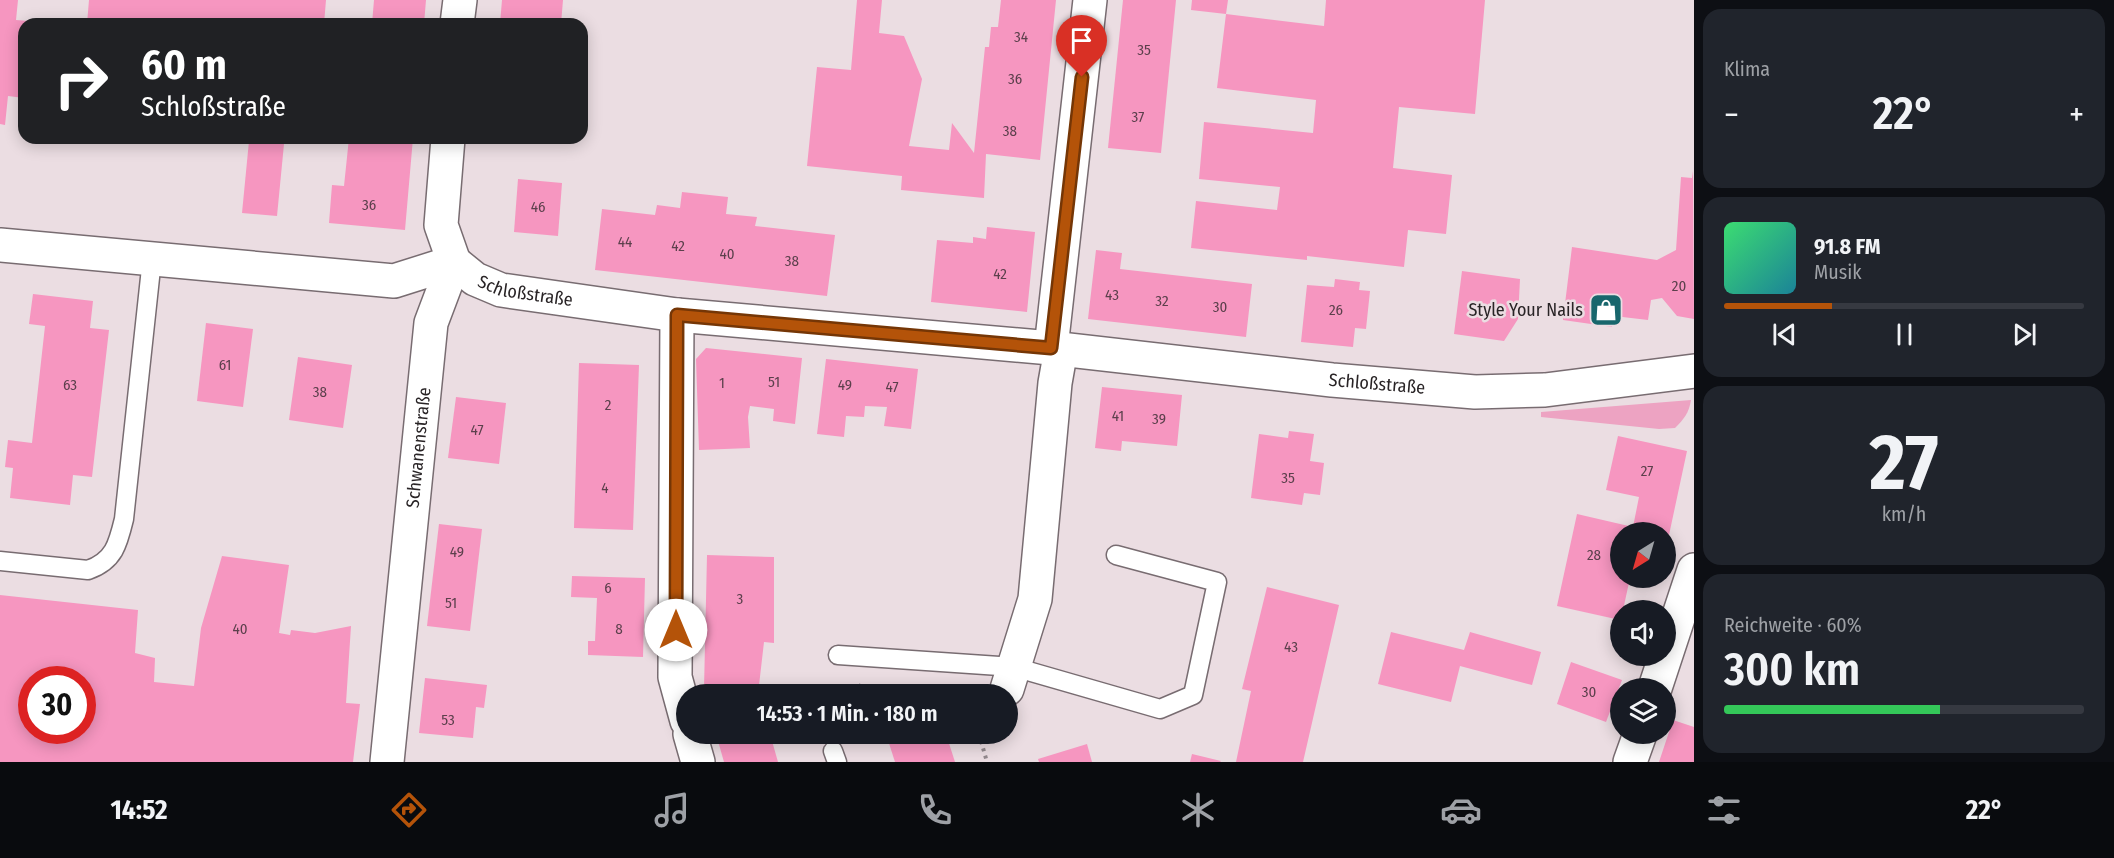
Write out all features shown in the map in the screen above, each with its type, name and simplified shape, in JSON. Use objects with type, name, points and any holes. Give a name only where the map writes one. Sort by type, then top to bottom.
[{"type":"street","points":[[458,18],[459,0]]},
{"type":"street","points":[[1010,678],[1035,598],[1055,383],[1056,349],[1090,0]]},
{"type":"street","points":[[0,245],[394,281],[454,262],[441,225],[448,144]]},
{"type":"street","name":"Schloßstraße","points":[[454,262],[475,279],[501,290],[677,315],[1056,349],[1332,380],[1475,392],[1545,390],[1694,371]]},
{"type":"street","name":"Schwanenstraße","points":[[387,762],[430,323],[454,262]]},
{"type":"street","points":[[677,315],[675,677],[677,684]]},
{"type":"street","points":[[1658,678],[1694,570]]},
{"type":"street","points":[[693,744],[698,762]]},
{"type":"street","points":[[1630,762],[1636,744]]},
{"type":"lane","points":[[0,561],[88,570],[102,565],[111,554],[119,538],[124,519],[152,259]]},
{"type":"lane","points":[[838,655],[1010,678],[1160,709],[1193,695],[1217,582],[1116,555]]},
{"type":"path","points":[[982,744],[987,762]]},
{"type":"shaded area","points":[[1691,400],[1686,416],[1675,428],[1659,429],[1541,417],[1541,412]]},
{"type":"building","points":[[0,0],[18,0],[16,20],[18,20],[18,97],[8,96],[5,125],[0,124]]},
{"type":"building","points":[[89,0],[326,0],[324,18],[88,18]]},
{"type":"building","points":[[374,0],[426,0],[424,18],[372,18]]},
{"type":"building","points":[[502,0],[563,0],[562,18],[500,18]]},
{"type":"building","points":[[857,0],[882,0],[879,33],[904,36],[922,79],[909,146],[949,150],[952,123],[974,153],[985,47],[989,47],[991,27],[998,27],[1001,0],[1056,0],[1040,160],[986,154],[984,198],[901,190],[902,176],[807,166],[817,67],[851,70]]},
{"type":"building","points":[[1123,0],[1176,0],[1161,153],[1108,148]]},
{"type":"building","points":[[1192,0],[1228,0],[1226,14],[1191,10]]},
{"type":"building","points":[[1326,0],[1485,0],[1475,114],[1399,107],[1393,168],[1452,175],[1446,234],[1408,230],[1404,267],[1307,256],[1307,260],[1191,248],[1196,201],[1277,210],[1280,187],[1199,179],[1204,122],[1313,133],[1316,100],[1217,88],[1226,14],[1324,26]]},
{"type":"building","points":[[249,144],[284,144],[277,216],[242,213]]},
{"type":"building","points":[[348,144],[412,144],[405,230],[329,223],[332,185],[344,186]]},
{"type":"building","points":[[1693,171],[1694,319],[1677,316],[1662,298],[1651,300],[1648,320],[1614,316],[1612,327],[1563,320],[1572,247],[1657,260],[1676,250],[1681,177],[1692,178]]},
{"type":"building","points":[[518,179],[562,183],[558,236],[514,232]]},
{"type":"building","points":[[682,192],[728,197],[726,214],[757,217],[755,226],[835,235],[827,296],[595,270],[602,209],[655,215],[657,205],[680,208]]},
{"type":"building","points":[[987,227],[1035,232],[1027,312],[931,302],[937,240],[973,243],[973,237],[986,239]]},
{"type":"building","points":[[1096,250],[1122,253],[1120,269],[1252,284],[1246,337],[1088,319]]},
{"type":"building","points":[[1462,271],[1520,279],[1518,319],[1504,341],[1454,334]]},
{"type":"building","points":[[1335,279],[1360,282],[1359,290],[1370,291],[1366,329],[1355,328],[1353,347],[1301,342],[1307,285],[1334,287]]},
{"type":"building","points":[[33,294],[93,301],[90,328],[109,330],[92,477],[73,475],[70,505],[10,498],[13,468],[5,467],[8,440],[32,443],[45,326],[29,324]]},
{"type":"building","points":[[206,323],[253,329],[243,407],[197,401]]},
{"type":"building","points":[[706,348],[802,358],[795,424],[773,421],[774,409],[750,406],[748,417],[750,448],[699,450],[696,359]]},
{"type":"building","points":[[298,357],[352,365],[343,428],[289,420]]},
{"type":"building","points":[[826,359],[918,369],[911,429],[884,426],[887,407],[865,406],[864,417],[846,416],[844,437],[817,434]]},
{"type":"building","points":[[579,363],[639,365],[633,530],[574,528]]},
{"type":"building","points":[[1102,387],[1182,395],[1177,446],[1122,441],[1121,451],[1095,448]]},
{"type":"building","points":[[456,397],[506,403],[499,464],[448,458]]},
{"type":"building","points":[[1289,431],[1314,434],[1310,461],[1324,463],[1320,495],[1304,493],[1302,505],[1251,498],[1259,434],[1288,438]]},
{"type":"building","points":[[1618,436],[1687,451],[1672,522],[1634,522],[1639,497],[1606,490]]},
{"type":"building","points":[[1577,514],[1611,522],[1610,588],[1628,588],[1625,600],[1610,600],[1610,618],[1557,606]]},
{"type":"building","points":[[439,524],[482,529],[470,631],[427,626]]},
{"type":"building","points":[[707,555],[774,557],[774,643],[764,642],[759,684],[704,684]]},
{"type":"building","points":[[222,556],[289,565],[279,633],[290,635],[291,630],[315,633],[351,626],[346,703],[360,704],[353,762],[0,762],[0,595],[138,610],[135,653],[155,658],[154,682],[194,686],[201,628]]},
{"type":"building","points":[[572,576],[645,578],[643,657],[588,655],[588,641],[595,641],[597,598],[571,597]]},
{"type":"building","points":[[1267,587],[1339,605],[1303,762],[1236,762],[1251,691],[1242,689]]},
{"type":"building","points":[[1391,632],[1464,650],[1470,632],[1541,652],[1532,685],[1460,666],[1451,702],[1378,684]]},
{"type":"building","points":[[1571,662],[1616,678],[1610,678],[1610,712],[1606,722],[1557,704]]},
{"type":"building","points":[[425,678],[487,685],[484,708],[476,707],[473,738],[419,733]]},
{"type":"building","points":[[1676,721],[1694,727],[1694,762],[1659,762],[1665,744],[1676,744]]},
{"type":"building","points":[[719,744],[773,744],[778,762],[724,762]]},
{"type":"building","points":[[889,744],[949,744],[955,762],[895,762]]},
{"type":"building","points":[[1087,744],[1092,762],[1039,762],[1038,759]]},
{"type":"building","points":[[1192,754],[1221,761],[1190,762]]},
{"type":"place","name":"Style Your Nails","points":[[1606,310]]},
{"type":"route","points":[[676,630],[677,315],[1051,348],[1082,77]]}]
